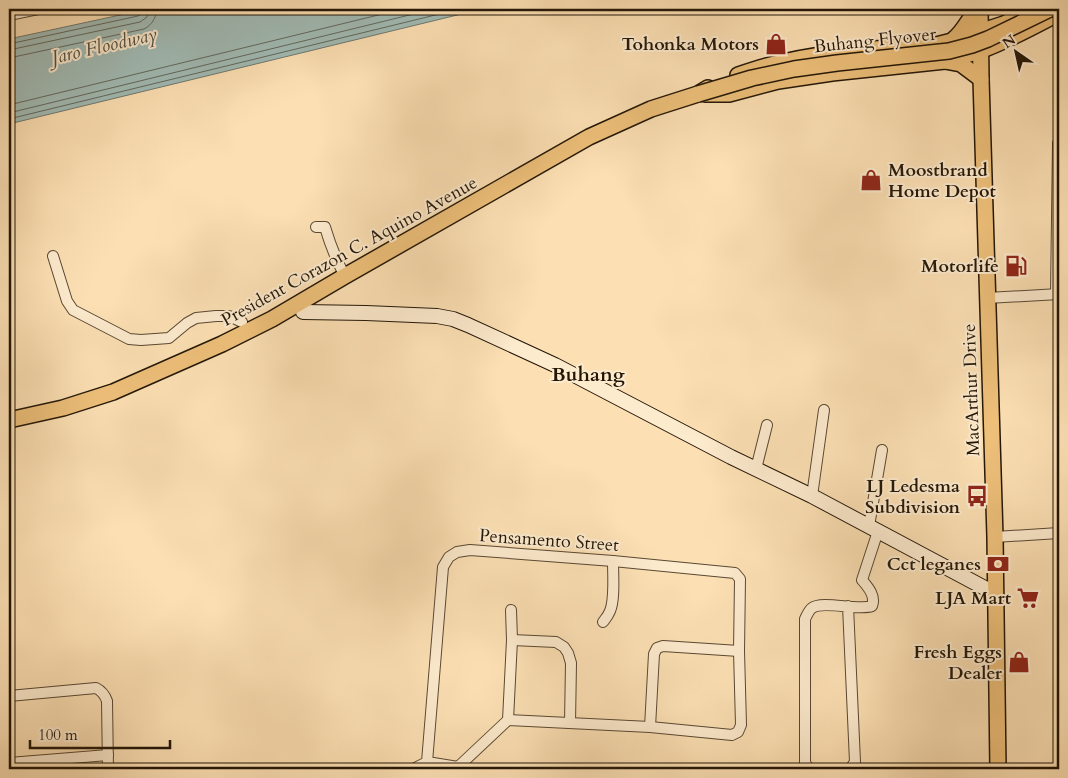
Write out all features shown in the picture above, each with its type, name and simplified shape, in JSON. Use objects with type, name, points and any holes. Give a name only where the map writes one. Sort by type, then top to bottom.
[{"type":"main road","name":"MacArthur Drive","points":[[979,9],[995,536],[998,769]]},
{"type":"main road","points":[[952,41],[962,32],[972,15],[979,9]]},
{"type":"main road","points":[[987,9],[998,18],[1007,20],[1018,16]]},
{"type":"main road","name":"President Corazon C. Aquino Avenue","points":[[9,420],[62,408],[113,392],[222,344],[268,321],[589,138],[651,109],[698,94],[725,79],[781,62],[841,52],[936,45],[1004,24],[1032,9]]},
{"type":"main road","name":"Buhang Flyover","points":[[698,94],[752,78],[794,69],[949,51],[988,39],[1050,9]]},
{"type":"main road","name":"President Corazon C. Aquino Avenue","points":[[698,94],[729,94],[778,81],[810,76],[945,61],[1008,39],[1059,13]]},
{"type":"main road","points":[[945,61],[961,64],[981,79],[994,53],[1008,39]]},
{"type":"main road","points":[[242,322],[254,324],[296,312],[304,312]]},
{"type":"street","points":[[9,15],[38,9]]},
{"type":"street","points":[[987,298],[1058,294],[1059,142]]},
{"type":"street","points":[[316,227],[325,227],[330,244],[345,276]]},
{"type":"street","points":[[53,256],[67,301],[73,310],[129,339],[169,338],[196,318],[229,316],[242,322]]},
{"type":"street","points":[[304,312],[437,316],[453,319],[555,365],[874,528],[996,594]]},
{"type":"street","points":[[812,496],[824,410]]},
{"type":"street","points":[[756,469],[767,425]]},
{"type":"street","points":[[848,606],[855,762],[850,768],[811,769],[805,764],[805,619],[811,608],[818,606],[848,606],[866,608],[874,603],[872,595],[858,580],[874,528],[882,450]]},
{"type":"street","points":[[995,536],[1059,533]]},
{"type":"street","name":"Pensamento Street","points":[[427,762],[443,567],[449,557],[458,552],[470,550],[735,573],[740,579],[738,651]]},
{"type":"street","points":[[603,622],[611,608],[613,561]]},
{"type":"street","points":[[413,769],[427,762],[459,768],[508,720],[512,640],[511,610]]},
{"type":"street","points":[[512,640],[556,642],[564,647],[571,663],[570,723]]},
{"type":"street","points":[[508,720],[650,727],[732,735],[738,732],[741,725],[738,651],[664,646],[657,648],[654,654],[650,727]]},
{"type":"street","points":[[9,696],[96,688],[100,690],[105,695],[107,702],[108,769]]},
{"type":"street","points":[[9,763],[108,755]]},
{"type":"water","name":"Jaro Floodway","points":[[148,9],[482,9],[9,124],[9,39]]},
{"type":"place","name":"Tohonka Motors","points":[[776,44]]},
{"type":"place","name":"Moostbrand Home Depot","points":[[871,180]]},
{"type":"place","name":"Motorlife","points":[[1016,266]]},
{"type":"place","name":"LJ Ledesma Subdivision","points":[[977,496]]},
{"type":"place","name":"Cct leganes","points":[[998,564]]},
{"type":"place","name":"LJA Mart","points":[[1028,598]]},
{"type":"place","name":"Fresh Eggs Dealer","points":[[1019,662]]},
{"type":"district","name":"Buhang","points":[[588,374]]}]
